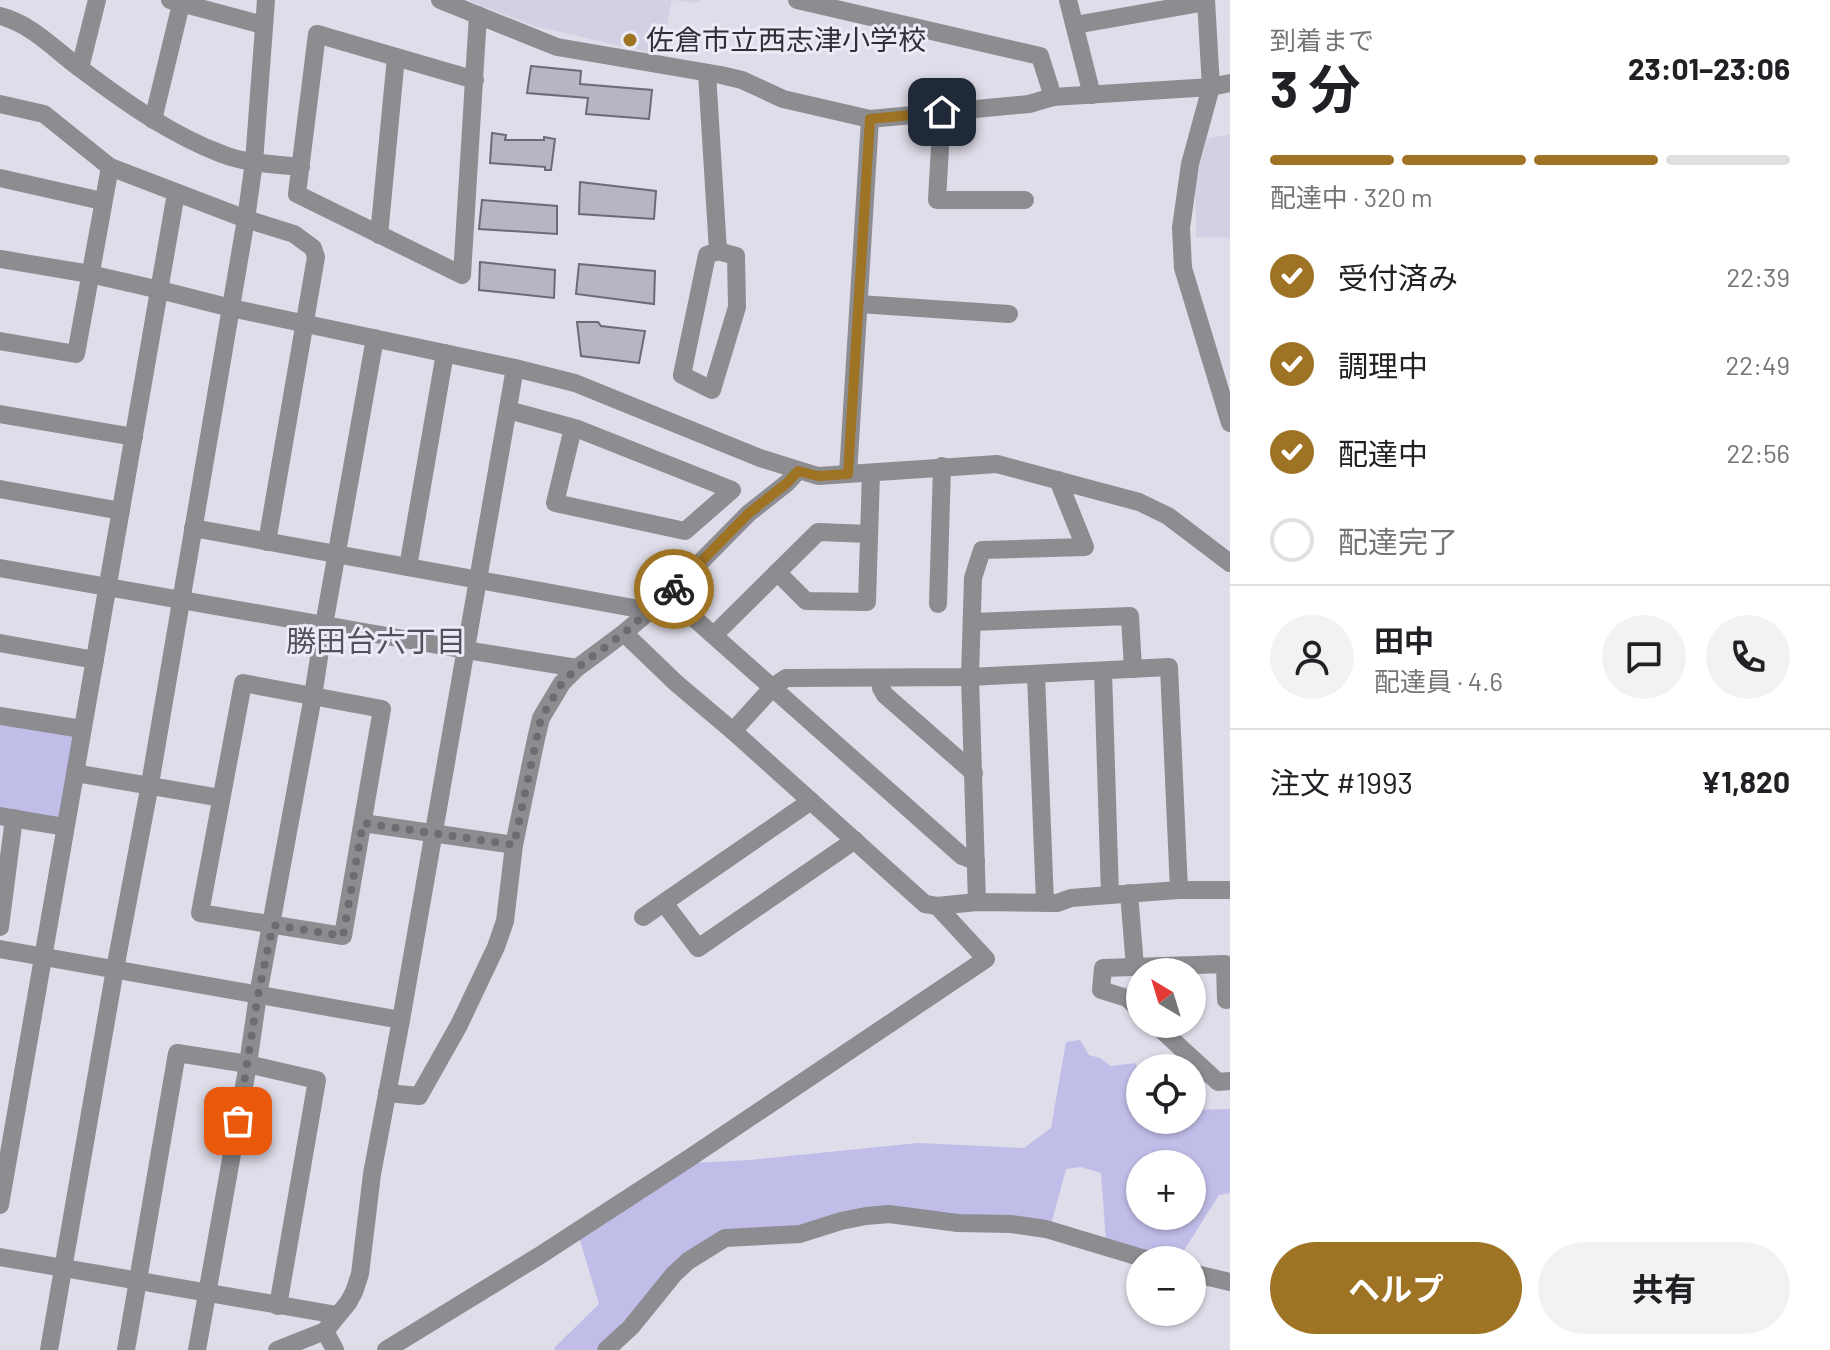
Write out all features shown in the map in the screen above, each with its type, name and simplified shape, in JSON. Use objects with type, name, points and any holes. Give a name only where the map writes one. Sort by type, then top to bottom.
[{"type":"street","points":[[80,68],[97,0]]},
{"type":"street","points":[[49,1350],[246,219],[254,162],[266,0]]},
{"type":"street","points":[[440,0],[557,47],[742,80],[783,99],[870,119],[1029,104],[1053,97],[1211,87],[1230,83]]},
{"type":"street","points":[[797,0],[1040,56],[1053,97]]},
{"type":"street","points":[[1068,0],[1092,95]]},
{"type":"street","points":[[1075,25],[1206,1],[1211,87],[1190,164],[1181,228],[1183,268],[1230,423]]},
{"type":"street","points":[[153,120],[175,2],[263,25]]},
{"type":"street","points":[[7,11],[153,120],[224,155],[301,167]]},
{"type":"street","points":[[475,80],[317,34],[297,194],[462,275],[475,80],[478,15]]},
{"type":"street","points":[[379,235],[396,57]]},
{"type":"street","points":[[707,73],[718,251]]},
{"type":"street","points":[[0,104],[44,114],[110,167],[294,234],[313,248],[316,257],[267,542]]},
{"type":"street","points":[[942,112],[937,200],[1025,200]]},
{"type":"street","points":[[848,474],[870,119]]},
{"type":"street","points":[[0,341],[76,354],[110,167]]},
{"type":"street","points":[[0,178],[102,201]]},
{"type":"street","points":[[0,1205],[176,193]]},
{"type":"street","points":[[718,251],[736,256],[737,307],[712,390],[682,375],[707,255],[718,251]]},
{"type":"street","points":[[0,259],[90,274],[575,383],[760,458],[818,476],[997,464],[1139,502],[1168,516],[1230,563]]},
{"type":"street","points":[[859,304],[1009,314]]},
{"type":"street","points":[[197,1350],[375,338]]},
{"type":"street","points":[[408,567],[445,353]]},
{"type":"street","points":[[277,1350],[325,1331],[348,1303],[360,1274],[372,1174],[515,368]]},
{"type":"street","points":[[508,410],[578,429],[732,490],[685,531],[555,503],[573,428]]},
{"type":"street","points":[[0,414],[134,437]]},
{"type":"street","points":[[938,604],[942,466]]},
{"type":"street","points":[[387,1093],[419,1096],[459,1025],[496,947],[505,921],[514,845],[541,718],[562,683],[668,595],[749,513],[798,471]]},
{"type":"street","points":[[777,572],[806,601],[867,602],[871,473]]},
{"type":"street","points":[[977,902],[970,677],[973,578],[982,550],[1085,547],[1058,480]]},
{"type":"street","points":[[0,489],[121,511]]},
{"type":"street","points":[[193,528],[650,611]]},
{"type":"street","points":[[714,635],[818,532],[869,534]]},
{"type":"street","points":[[0,568],[577,668]]},
{"type":"street","points":[[668,595],[962,856],[976,861]]},
{"type":"street","points":[[972,622],[1130,616],[1133,669]]},
{"type":"street","points":[[624,633],[925,904],[1057,903],[1071,898],[1119,894],[1230,890]]},
{"type":"street","points":[[0,643],[95,660]]},
{"type":"street","points":[[733,731],[773,687],[786,678],[970,677],[1169,667],[1179,890]]},
{"type":"street","points":[[1103,671],[1119,894],[1133,958]]},
{"type":"street","points":[[1036,675],[1045,903]]},
{"type":"street","points":[[880,678],[885,695],[974,773]]},
{"type":"street","points":[[243,683],[313,696],[382,709],[343,936],[200,913],[243,683]]},
{"type":"street","points":[[0,716],[82,729]]},
{"type":"street","points":[[75,773],[221,798]]},
{"type":"street","points":[[643,917],[811,801]]},
{"type":"street","points":[[0,927],[7,817],[65,827]]},
{"type":"street","points":[[363,823],[514,845]]},
{"type":"street","points":[[664,903],[698,948],[855,840]]},
{"type":"street","points":[[386,1350],[539,1256],[986,959],[937,906]]},
{"type":"street","points":[[0,949],[401,1020]]},
{"type":"street","points":[[1206,965],[1225,964],[1226,1000],[1230,999]]},
{"type":"street","points":[[1126,967],[1103,968],[1101,990],[1126,998]]},
{"type":"street","points":[[1170,1038],[1218,1082],[1230,1081]]},
{"type":"street","points":[[126,1350],[177,1053],[248,1064],[317,1080],[278,1306]]},
{"type":"street","points":[[606,1350],[631,1327],[674,1274],[688,1261],[725,1238],[800,1234],[841,1221],[889,1214],[1046,1229],[1126,1253]]},
{"type":"street","points":[[0,1257],[337,1315]]},
{"type":"street","points":[[1206,1276],[1230,1282]]},
{"type":"street","points":[[325,1331],[335,1350]]},
{"type":"shaded area","name":"佐倉市立西志津小学校","points":[[467,0],[672,0],[660,55],[534,26]]},
{"type":"shaded area","points":[[672,0],[700,0],[699,3]]},
{"type":"shaded area","points":[[1230,134],[1230,238],[1196,237],[1195,180],[1207,139]]},
{"type":"shaded area","points":[[0,716],[82,729],[65,827],[0,816]]},
{"type":"shaded area","points":[[1080,1040],[1089,1055],[1111,1066],[1126,1064],[1126,1134],[1206,1134],[1206,1110],[1230,1109],[1230,1193],[1219,1195],[1206,1216],[1206,1150],[1126,1150],[1126,1230],[1197,1230],[1187,1246],[1126,1247],[1106,1241],[1101,1173],[1081,1167],[1066,1169],[1051,1225],[935,1216],[724,1232],[629,1316],[596,1350],[554,1348],[599,1304],[579,1237],[692,1163],[918,1143],[1024,1148],[1051,1128],[1066,1042]]},
{"type":"building","points":[[531,66],[581,71],[580,84],[652,90],[649,119],[586,114],[588,98],[527,93]]},
{"type":"building","points":[[492,133],[506,135],[505,140],[555,139],[551,170],[490,163]]},
{"type":"building","points":[[580,182],[656,191],[654,219],[579,214]]},
{"type":"building","points":[[482,200],[557,206],[557,234],[479,229]]},
{"type":"building","points":[[480,262],[555,270],[554,298],[479,290]]},
{"type":"building","points":[[579,264],[655,271],[654,304],[576,294]]},
{"type":"building","points":[[577,322],[598,322],[601,326],[645,331],[639,363],[581,356]]},
{"type":"way so far","points":[[238,1121],[258,995],[273,925],[343,936],[363,823],[514,845],[541,718],[562,683],[674,589]]},
{"type":"place","name":"佐倉市立西志津小学校","points":[[630,40]]},
{"type":"district","name":"勝田台六丁目","points":[[376,642]]},
{"type":"route","points":[[674,589],[749,513],[798,471],[818,476],[848,474],[870,119],[942,112]]}]
